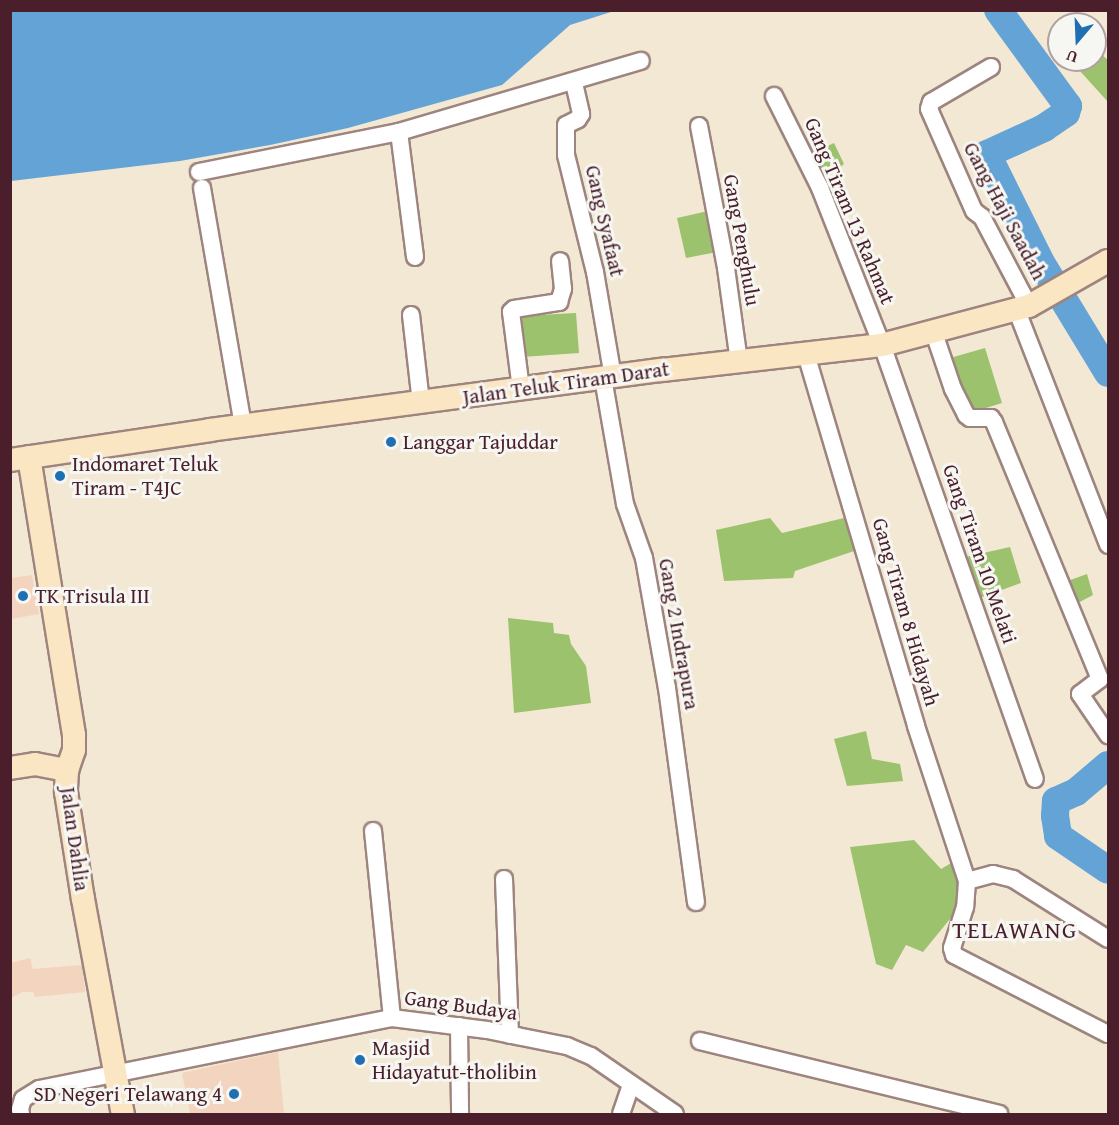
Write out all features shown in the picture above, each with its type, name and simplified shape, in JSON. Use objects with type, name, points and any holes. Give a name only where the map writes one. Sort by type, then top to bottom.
[{"type":"street","points":[[243,426],[201,180],[399,132],[574,83],[641,61]]},
{"type":"street","name":"Gang Haji Saadah","points":[[991,67],[931,102],[929,109],[974,211],[981,218],[1023,308],[1108,545]]},
{"type":"street","name":"Gang Syafaat","points":[[574,83],[581,114],[579,119],[566,125],[566,155],[595,272],[608,377]]},
{"type":"street","name":"Gang Tiram 13 Rahmat","points":[[774,96],[820,188],[882,345]]},
{"type":"street","name":"Gang Penghulu","points":[[699,126],[726,268],[739,362]]},
{"type":"street","points":[[399,132],[415,256]]},
{"type":"street","points":[[521,389],[511,312],[514,309],[559,302],[563,297],[560,261]]},
{"type":"street","name":"Jalan Teluk Tiram Darat","points":[[15,458],[608,377],[882,345],[1023,308],[1108,261]]},
{"type":"street","points":[[411,315],[422,402]]},
{"type":"street","points":[[934,333],[953,389],[966,415],[970,418],[991,418],[994,422],[1100,679],[1080,694],[1108,735]]},
{"type":"street","name":"Gang Tiram 10 Melati","points":[[882,345],[1035,778]]},
{"type":"street","name":"Gang Tiram 8 Hidayah","points":[[806,354],[916,726],[967,881]]},
{"type":"street","name":"Gang 2 Indrapura","points":[[608,377],[625,504],[644,558],[667,688],[696,902]]},
{"type":"street","name":"Jalan Dahlia","points":[[15,458],[74,735],[74,750],[67,770],[66,792],[83,899],[123,1114]]},
{"type":"street","points":[[10,768],[35,764],[67,770]]},
{"type":"street","points":[[373,831],[392,1018]]},
{"type":"street","points":[[1108,939],[1013,879],[993,874],[967,881],[965,907],[954,939],[954,955],[1108,1034]]},
{"type":"street","points":[[504,879],[510,1035]]},
{"type":"street","name":"Gang Budaya","points":[[21,1114],[20,1104],[33,1092],[392,1018],[459,1026],[567,1046],[591,1056],[675,1114]]},
{"type":"street","points":[[459,1026],[460,1114]]},
{"type":"street","points":[[700,1041],[999,1114]]},
{"type":"street","points":[[621,1114],[631,1085]]},
{"type":"shaded area","name":"TK Trisula III","points":[[32,575],[39,614],[11,619],[11,578]]},
{"type":"shaded area","points":[[30,958],[33,969],[82,965],[85,992],[35,997],[33,992],[22,992],[11,998],[11,963]]},
{"type":"shaded area","name":"SD Negeri Telawang 4","points":[[278,1052],[284,1114],[190,1114],[182,1073]]},
{"type":"green space","points":[[1107,59],[1108,60],[1108,102],[1081,72],[1107,72]]},
{"type":"green space","points":[[834,143],[844,164],[823,181],[810,154]]},
{"type":"green space","points":[[708,211],[717,252],[686,258],[677,218]]},
{"type":"green space","points":[[576,313],[579,353],[522,357],[520,316]]},
{"type":"green space","points":[[985,348],[1002,403],[967,414],[950,358]]},
{"type":"green space","points":[[770,518],[782,533],[844,518],[857,550],[795,571],[793,578],[724,581],[716,530]]},
{"type":"green space","points":[[1010,547],[1021,583],[977,599],[961,558]]},
{"type":"green space","points":[[1087,574],[1093,595],[1074,605],[1062,583]]},
{"type":"green space","points":[[508,618],[553,623],[554,633],[569,635],[571,644],[586,666],[591,703],[514,713]]},
{"type":"green space","points":[[866,731],[872,759],[900,764],[903,781],[847,786],[834,739]]},
{"type":"green space","points":[[914,840],[941,869],[953,862],[963,903],[923,952],[906,945],[892,970],[876,964],[850,847]]},
{"type":"water","points":[[10,11],[614,11],[570,25],[502,85],[348,128],[270,145],[180,161],[11,181]]},
{"type":"waterway","points":[[998,10],[1068,106],[1066,113],[1044,128],[987,154],[1040,261],[1108,373]]},
{"type":"waterway","points":[[1108,765],[1076,792],[1056,801],[1055,816],[1058,836],[1108,870]]},
{"type":"place","name":"Langgar Tajuddar","points":[[391,442]]},
{"type":"place","name":"Indomaret Teluk Tiram - T4JC","points":[[60,476]]},
{"type":"place","name":"TK Trisula III","points":[[23,596]]},
{"type":"place","name":"Masjid Hidayatut-tholibin","points":[[360,1060]]},
{"type":"place","name":"SD Negeri Telawang 4","points":[[234,1094]]},
{"type":"district","name":"TELAWANG","points":[[1015,930]]}]
